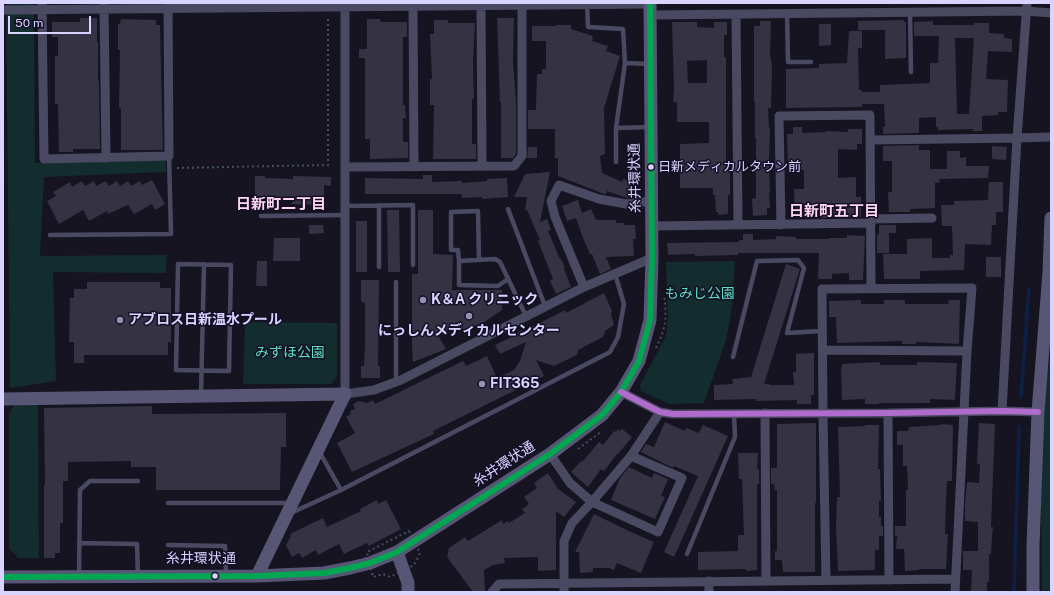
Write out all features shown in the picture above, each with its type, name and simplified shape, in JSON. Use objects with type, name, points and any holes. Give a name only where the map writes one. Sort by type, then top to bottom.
[{"type":"street","points":[[3,10],[42,7],[104,6],[294,5],[345,7],[367,5],[481,6],[587,4],[650,7],[736,14],[788,13],[867,8],[910,12],[1027,7],[1051,13]]},
{"type":"street","points":[[345,167],[514,166],[522,156],[522,5]]},
{"type":"street","points":[[104,6],[106,158]]},
{"type":"street","points":[[42,7],[44,159],[169,156],[168,6]]},
{"type":"street","points":[[413,6],[414,166]]},
{"type":"street","points":[[481,6],[482,166]]},
{"type":"street","points":[[257,576],[345,394],[345,7]]},
{"type":"street","name":"糸井環状通","points":[[3,577],[257,576],[324,573],[363,564],[397,552],[550,454],[602,415],[621,392],[639,361],[650,320],[652,226],[650,7]]},
{"type":"street","points":[[1002,411],[1017,138],[1027,7]]},
{"type":"street","points":[[736,14],[738,225]]},
{"type":"street","points":[[781,225],[779,116],[870,115],[871,288]]},
{"type":"street","points":[[870,140],[1051,137]]},
{"type":"street","points":[[584,287],[550,201],[559,185],[599,199],[626,204],[651,201]]},
{"type":"street","points":[[652,226],[781,225],[932,218]]},
{"type":"street","points":[[1033,592],[1033,546],[1038,412],[1049,301],[1051,218]]},
{"type":"street","points":[[3,399],[345,394],[374,390],[396,382],[584,287],[652,258]]},
{"type":"street","points":[[826,580],[822,289],[972,288],[967,351],[955,592]]},
{"type":"street","points":[[823,350],[967,351]]},
{"type":"street","points":[[621,392],[660,412],[673,414],[1038,412]]},
{"type":"street","points":[[564,587],[564,541],[572,523],[631,456],[660,412]]},
{"type":"street","points":[[765,413],[766,581]]},
{"type":"street","points":[[888,413],[889,580]]},
{"type":"street","points":[[550,454],[570,483],[592,502],[658,532],[682,478],[631,456]]},
{"type":"street","points":[[397,552],[408,583],[408,592]]},
{"type":"street","points":[[492,592],[499,584],[564,587],[635,582],[955,579]]},
{"type":"street","points":[[709,581],[709,592]]},
{"type":"street","points":[[635,582],[635,592]]},
{"type":"lane","points":[[587,4],[588,27],[623,29],[625,63],[616,128],[616,162]]},
{"type":"lane","points":[[910,12],[911,72]]},
{"type":"lane","points":[[788,13],[788,62],[811,62]]},
{"type":"lane","points":[[625,63],[650,64]]},
{"type":"lane","points":[[616,128],[651,127]]},
{"type":"lane","points":[[50,235],[171,234],[169,156]]},
{"type":"lane","points":[[379,205],[379,267]]},
{"type":"lane","points":[[261,216],[345,210],[379,205],[413,205],[413,265]]},
{"type":"lane","points":[[508,209],[545,306]]},
{"type":"lane","points":[[479,260],[478,211],[451,212],[451,250],[458,250],[459,285],[498,286],[508,279]]},
{"type":"lane","points":[[459,261],[494,259],[500,262],[526,316]]},
{"type":"lane","points":[[733,357],[757,261],[798,260],[804,268],[787,333],[823,331]]},
{"type":"lane","points":[[178,264],[231,265],[229,371],[202,370],[176,370],[178,264]]},
{"type":"lane","points":[[201,396],[204,264]]},
{"type":"lane","points":[[286,516],[341,490],[610,352],[618,337],[624,304],[615,274]]},
{"type":"lane","points":[[396,282],[396,382]]},
{"type":"lane","points":[[687,554],[735,437],[734,414]]},
{"type":"lane","points":[[318,450],[341,490]]},
{"type":"lane","points":[[79,576],[80,490],[90,481],[138,481]]},
{"type":"lane","points":[[168,503],[292,503]]},
{"type":"lane","points":[[79,543],[138,544],[138,576]]},
{"type":"lane","points":[[168,545],[224,546],[226,575]]},
{"type":"path","points":[[169,168],[328,165],[328,7]]},
{"type":"green space","points":[[6,3],[34,3],[35,163],[165,159],[166,172],[44,177],[40,256],[167,255],[166,273],[53,272],[56,381],[10,388]]},
{"type":"green space","name":"もみじ公園","points":[[735,261],[732,307],[726,340],[704,403],[669,404],[641,391],[640,385],[666,336],[668,317],[666,262]]},
{"type":"green space","name":"みずほ公園","points":[[245,322],[337,323],[337,377],[332,384],[243,384]]},
{"type":"green space","points":[[1051,350],[1051,592],[1042,592],[1040,428]]},
{"type":"green space","points":[[38,404],[39,558],[18,558],[9,548],[9,413],[14,405]]},
{"type":"building","points":[[80,18],[97,18],[100,149],[73,149],[73,152],[59,152],[58,104],[55,104],[55,56],[58,56],[58,37],[52,37],[52,22],[80,22]]},
{"type":"building","points":[[497,18],[514,18],[513,61],[516,102],[516,154],[513,158],[501,158],[501,102]]},
{"type":"building","points":[[121,19],[156,20],[156,25],[160,25],[163,150],[121,150],[121,108],[119,108],[120,50],[118,50],[118,24],[120,24]]},
{"type":"building","points":[[367,19],[380,19],[381,22],[407,22],[407,37],[403,37],[403,105],[405,105],[406,118],[403,118],[403,142],[408,142],[408,158],[370,159],[370,139],[365,139],[365,58],[359,58],[359,49],[367,49]]},
{"type":"building","points":[[434,20],[448,20],[448,23],[475,23],[472,144],[476,144],[476,159],[433,159],[434,105],[430,105],[430,79],[432,79],[430,34],[434,34]]},
{"type":"building","points":[[904,20],[904,22],[906,22],[906,58],[885,59],[885,30],[858,30],[858,21]]},
{"type":"building","points":[[760,21],[771,21],[771,108],[768,108],[770,128],[770,208],[767,208],[767,215],[753,216],[752,199],[756,198],[756,172],[754,172],[754,163],[756,163],[756,138],[754,102],[754,26],[760,26]]},
{"type":"building","points":[[933,21],[933,25],[974,25],[974,23],[989,23],[989,33],[1004,34],[1004,38],[1012,39],[1012,52],[988,51],[986,79],[1008,80],[1007,112],[998,112],[998,115],[982,116],[982,131],[973,131],[973,129],[938,130],[938,127],[936,127],[936,117],[919,118],[919,133],[883,134],[883,127],[885,127],[884,104],[862,104],[862,107],[786,108],[786,69],[819,68],[819,64],[847,63],[849,31],[862,31],[862,48],[858,48],[859,90],[862,90],[862,92],[880,92],[880,85],[930,83],[930,63],[938,63],[939,36],[914,36],[914,22]],"holes":[[[955,38],[974,38],[969,114],[957,114]]]},
{"type":"building","points":[[672,22],[697,22],[697,27],[714,28],[714,22],[727,22],[727,35],[724,35],[724,57],[726,57],[726,168],[730,168],[728,214],[718,215],[718,212],[716,212],[713,188],[680,188],[680,144],[709,143],[709,123],[677,122],[677,102],[673,102]],"holes":[[[707,60],[707,83],[688,83],[687,61]]]},
{"type":"building","points":[[819,24],[831,24],[831,45],[819,46]]},
{"type":"building","points":[[571,25],[571,29],[593,36],[592,41],[608,46],[606,51],[620,56],[604,108],[605,154],[600,156],[602,173],[622,182],[623,179],[636,184],[631,197],[627,198],[607,191],[606,194],[604,194],[558,176],[558,158],[555,158],[555,129],[528,129],[528,110],[536,110],[537,74],[542,74],[542,69],[546,69],[546,41],[532,41],[532,26]]},
{"type":"building","points":[[793,127],[802,127],[802,133],[826,131],[848,132],[848,129],[862,129],[862,144],[857,144],[857,150],[838,149],[838,178],[856,177],[856,197],[861,197],[861,217],[821,218],[821,215],[795,216],[794,189],[804,189],[804,170],[788,170],[787,134],[793,134]]},
{"type":"building","points":[[919,145],[919,150],[930,150],[930,169],[947,169],[947,151],[960,151],[960,158],[966,157],[966,166],[989,166],[988,178],[939,179],[940,182],[935,183],[935,208],[910,209],[910,212],[889,212],[888,192],[892,192],[892,161],[883,161],[883,146]]},
{"type":"building","points":[[992,146],[1007,147],[1006,160],[992,159]]},
{"type":"building","points":[[528,147],[537,147],[537,158],[527,158]]},
{"type":"building","points":[[550,172],[540,222],[547,219],[551,230],[548,231],[565,268],[564,269],[571,287],[556,294],[550,281],[553,279],[538,241],[540,240],[527,210],[525,210],[527,197],[514,197],[525,174]]},
{"type":"building","points":[[423,175],[432,175],[432,182],[462,181],[462,183],[487,181],[487,179],[507,178],[508,197],[482,199],[482,197],[462,198],[461,194],[365,194],[365,178],[423,179]]},
{"type":"building","points":[[255,176],[265,176],[265,178],[293,179],[293,176],[331,177],[331,186],[324,185],[324,199],[317,199],[317,205],[292,204],[292,200],[271,199],[271,197],[255,197]]},
{"type":"building","points":[[152,180],[165,204],[155,210],[152,204],[134,214],[128,205],[108,214],[107,211],[89,221],[83,210],[59,224],[47,201],[56,196],[53,192],[70,182],[72,187],[82,181],[85,186],[94,181],[96,186],[106,181],[109,186],[117,181],[120,186],[128,181],[131,186],[140,181],[142,185]]},
{"type":"building","points":[[989,182],[1003,182],[1003,212],[996,212],[996,225],[992,225],[991,245],[965,244],[964,270],[920,271],[920,279],[884,279],[883,254],[907,254],[907,239],[932,238],[932,258],[950,258],[950,255],[953,255],[952,226],[942,226],[941,205],[954,205],[954,201],[988,200]]},
{"type":"building","points":[[578,200],[582,213],[591,209],[596,220],[616,220],[616,223],[635,225],[636,239],[633,239],[634,256],[606,257],[611,269],[600,274],[592,254],[590,254],[583,238],[576,218],[567,221],[562,206]]},
{"type":"building","points":[[387,210],[399,210],[400,272],[388,272]]},
{"type":"building","points":[[418,210],[433,210],[433,254],[453,255],[452,290],[502,290],[502,310],[483,323],[466,329],[446,331],[446,334],[438,335],[446,349],[413,362],[412,274],[418,274]]},
{"type":"building","points":[[356,221],[367,221],[367,272],[356,272]]},
{"type":"building","points":[[309,225],[323,225],[324,233],[309,234]]},
{"type":"building","points":[[879,225],[896,225],[896,233],[889,233],[889,253],[877,253],[877,235],[879,235]]},
{"type":"building","points":[[743,234],[753,234],[753,240],[776,239],[776,236],[796,237],[796,239],[829,239],[847,238],[847,235],[865,236],[863,280],[849,280],[849,273],[832,274],[832,279],[818,279],[819,253],[738,253],[738,255],[695,256],[695,254],[668,255],[667,243],[739,242],[739,240],[743,240]]},
{"type":"building","points":[[274,238],[300,238],[300,261],[273,261]]},
{"type":"building","points":[[986,257],[1001,257],[1001,277],[986,277]]},
{"type":"building","points":[[257,261],[267,261],[267,286],[256,286]]},
{"type":"building","points":[[786,264],[800,269],[764,384],[794,385],[793,372],[796,372],[796,354],[814,353],[814,395],[811,395],[811,404],[797,404],[797,400],[714,400],[714,385],[733,384],[732,379],[751,377]]},
{"type":"building","points":[[361,280],[379,280],[378,366],[380,366],[380,378],[361,378],[361,366],[364,366],[365,303],[361,302]]},
{"type":"building","name":"アブロス日新温水プール","points":[[87,282],[160,282],[160,288],[171,288],[171,342],[168,342],[168,355],[84,355],[84,363],[74,363],[74,342],[69,342],[70,298],[74,298],[74,289],[87,289]]},
{"type":"building","points":[[604,293],[612,311],[611,314],[614,325],[605,331],[603,337],[578,350],[577,355],[554,366],[536,360],[544,376],[433,431],[434,434],[352,472],[337,443],[355,433],[346,417],[351,414],[350,411],[355,409],[353,404],[359,401],[367,403],[373,400],[375,404],[463,361],[466,366],[487,356],[497,378],[514,370],[520,361],[526,342],[500,354],[495,345],[514,336],[513,334],[522,330],[522,332],[565,310],[566,313]]},
{"type":"building","points":[[861,300],[861,304],[884,304],[884,300],[905,300],[905,304],[948,304],[949,300],[960,300],[959,344],[916,342],[916,344],[902,344],[902,341],[837,343],[836,317],[829,317],[829,301]]},
{"type":"building","points":[[880,362],[880,365],[917,365],[917,362],[957,363],[955,400],[930,399],[930,403],[865,404],[865,399],[842,400],[842,364]]},
{"type":"building","points":[[152,406],[152,414],[286,413],[286,447],[281,447],[280,490],[156,490],[156,467],[131,467],[131,461],[68,462],[68,481],[63,481],[63,523],[60,523],[60,553],[55,553],[55,558],[44,558],[44,408]]},
{"type":"building","points":[[665,422],[685,431],[686,428],[699,433],[703,425],[728,436],[674,557],[664,552],[698,476],[674,466],[673,468],[641,452],[646,444],[654,447]]},
{"type":"building","points":[[816,423],[815,572],[783,572],[782,560],[775,560],[775,551],[777,551],[777,490],[775,490],[774,484],[771,484],[771,468],[777,468],[777,424]]},
{"type":"building","points":[[979,423],[995,424],[991,527],[993,527],[991,554],[989,554],[989,582],[987,582],[987,592],[971,592],[972,570],[963,570],[963,551],[978,551],[978,522],[965,521],[965,505],[967,482],[979,483],[980,464],[977,464]]},
{"type":"building","points":[[941,424],[953,425],[952,481],[947,481],[946,500],[945,534],[948,534],[946,569],[919,569],[905,571],[904,549],[896,549],[897,536],[895,536],[895,526],[906,526],[906,490],[908,490],[907,466],[903,466],[903,445],[897,445],[897,431],[908,431],[909,427]]},
{"type":"building","points":[[879,425],[878,469],[880,469],[881,501],[879,501],[879,517],[881,517],[881,526],[883,526],[883,536],[879,536],[879,550],[875,550],[875,570],[838,571],[836,526],[837,497],[840,497],[838,427]]},
{"type":"building","points":[[618,429],[620,431],[622,429],[632,437],[604,471],[601,469],[588,487],[571,472],[581,461],[582,462],[599,442],[603,445],[614,431],[616,432]]},
{"type":"building","points":[[738,453],[758,453],[757,469],[759,469],[759,484],[757,484],[757,570],[698,570],[698,552],[738,551],[738,535],[744,535],[742,479],[739,479]]},
{"type":"building","points":[[629,467],[652,478],[654,473],[668,479],[661,496],[665,497],[655,519],[611,500],[620,478]]},
{"type":"building","points":[[548,473],[558,489],[576,502],[564,517],[556,511],[556,570],[538,571],[538,557],[504,558],[505,563],[493,565],[484,570],[485,592],[473,592],[447,557],[449,548],[465,537],[468,541],[502,520],[503,524],[508,521],[509,523],[525,513],[522,509],[529,504],[524,497],[537,488],[534,483]]},
{"type":"building","points":[[377,500],[378,504],[386,500],[401,529],[369,546],[367,543],[344,554],[339,544],[318,555],[316,550],[302,558],[299,553],[292,557],[286,545],[291,536],[290,534],[323,518],[327,527],[361,511],[360,509]]},
{"type":"building","points":[[594,514],[654,542],[641,573],[617,563],[614,570],[609,568],[593,568],[593,572],[580,573],[579,552],[575,552]]},
{"type":"waterway","points":[[1021,397],[1029,289]]},
{"type":"waterway","points":[[1014,592],[1019,427]]},
{"type":"transit line","points":[[3,577],[257,576],[324,573],[370,563],[397,552],[550,454],[602,415],[621,392],[639,361],[650,320],[652,258],[650,3]]},
{"type":"transit line","points":[[621,392],[660,412],[673,414],[1038,412]]},
{"type":"place","name":"日新メディカルタウン前","points":[[651,167]]},
{"type":"place","name":"K＆A クリニック","points":[[423,300]]},
{"type":"place","name":"にっしんメディカルセンター","points":[[469,316]]},
{"type":"place","name":"アブロス日新温水プール","points":[[120,320]]},
{"type":"place","name":"FIT365","points":[[482,384]]},
{"type":"district","name":"日新町二丁目","points":[[281,204]]},
{"type":"district","name":"日新町五丁目","points":[[834,211]]}]
